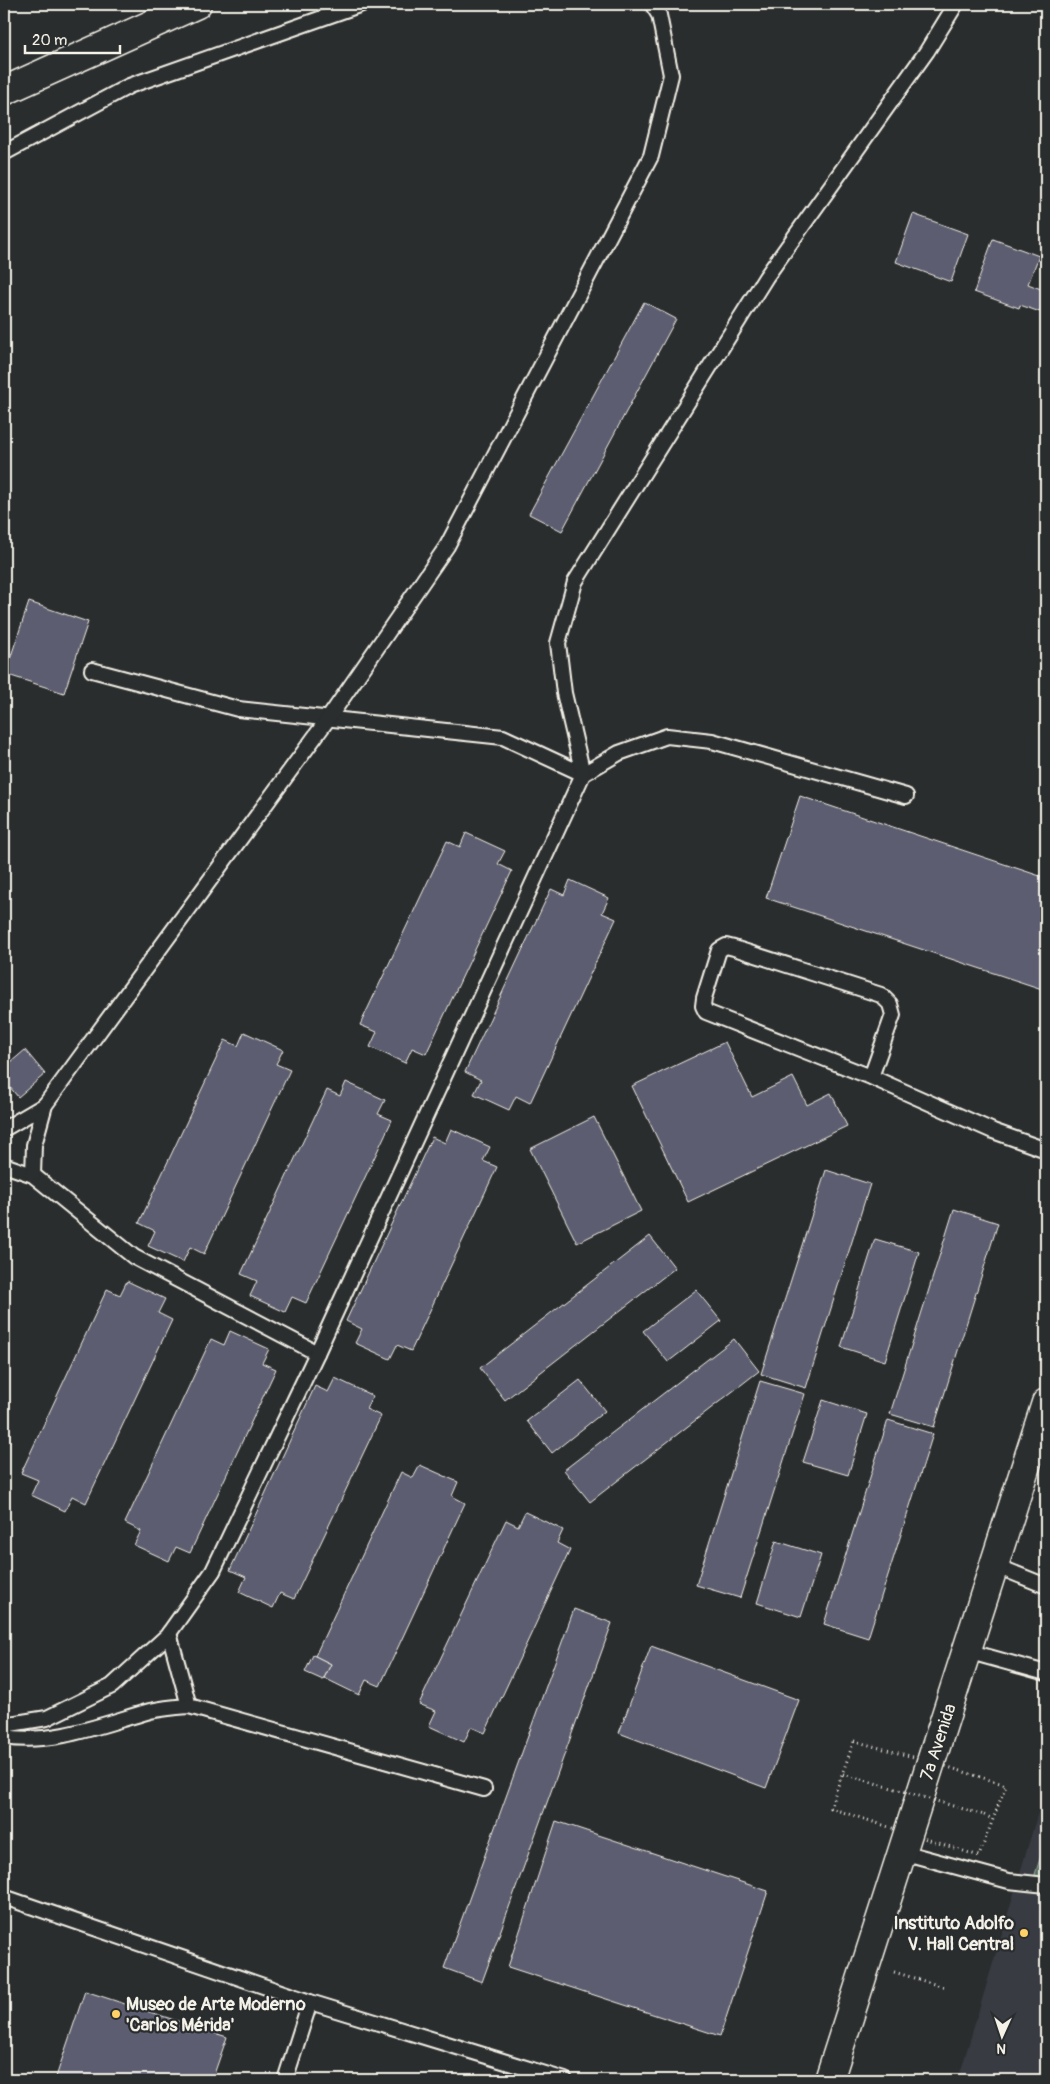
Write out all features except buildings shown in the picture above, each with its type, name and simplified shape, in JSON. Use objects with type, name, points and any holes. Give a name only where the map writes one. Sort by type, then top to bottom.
[{"type":"main road","points":[[4,91],[197,4]]},
{"type":"main road","name":"7a Avenida","points":[[829,2080],[1046,1403]]},
{"type":"lane","points":[[4,152],[129,86],[362,4]]},
{"type":"lane","points":[[34,1175],[34,1145],[45,1105],[328,719],[447,546],[651,156],[671,75],[659,15],[652,4]]},
{"type":"lane","points":[[583,774],[564,693],[558,643],[575,582],[766,278],[927,51],[956,4]]},
{"type":"lane","points":[[92,670],[238,709],[504,737],[583,774]]},
{"type":"lane","points":[[4,1725],[47,1718],[112,1686],[169,1633],[213,1571],[316,1353],[583,774],[619,753],[667,736],[712,741],[906,796]]},
{"type":"lane","points":[[871,1077],[893,1015],[890,1004],[880,995],[734,948],[726,946],[719,950],[704,998],[703,1006],[706,1012],[871,1077],[993,1131],[1046,1150]]},
{"type":"lane","points":[[4,1129],[45,1105]]},
{"type":"lane","points":[[4,1165],[34,1175],[134,1257],[316,1353]]},
{"type":"lane","points":[[994,1565],[1046,1586]]},
{"type":"lane","points":[[169,1633],[189,1706]]},
{"type":"lane","points":[[967,1651],[1046,1673]]},
{"type":"lane","points":[[4,1737],[18,1739],[71,1734],[153,1711],[189,1706],[484,1789]]},
{"type":"lane","points":[[905,1843],[1009,1881],[1046,1885]]},
{"type":"lane","points":[[4,1897],[310,2002],[565,2080]]},
{"type":"lane","points":[[286,2080],[310,2002]]},
{"type":"path","points":[[905,1843],[830,1808],[854,1740],[932,1762],[1006,1786],[992,1818],[979,1856]]},
{"type":"path","points":[[843,1774],[992,1818]]},
{"type":"path","points":[[867,1964],[944,1987]]},
{"type":"shaded area","name":"Instituto Adolfo V. Hall Central","points":[[1046,1786],[1046,2080],[958,2080]]},
{"type":"green space","points":[[1046,1840],[1046,1888],[1032,1884]]},
{"type":"place","name":"Instituto Adolfo V. Hall Central","points":[[1024,1933]]},
{"type":"place","name":"Museo de Arte Moderno 'Carlos Mérida'","points":[[116,2014]]}]
